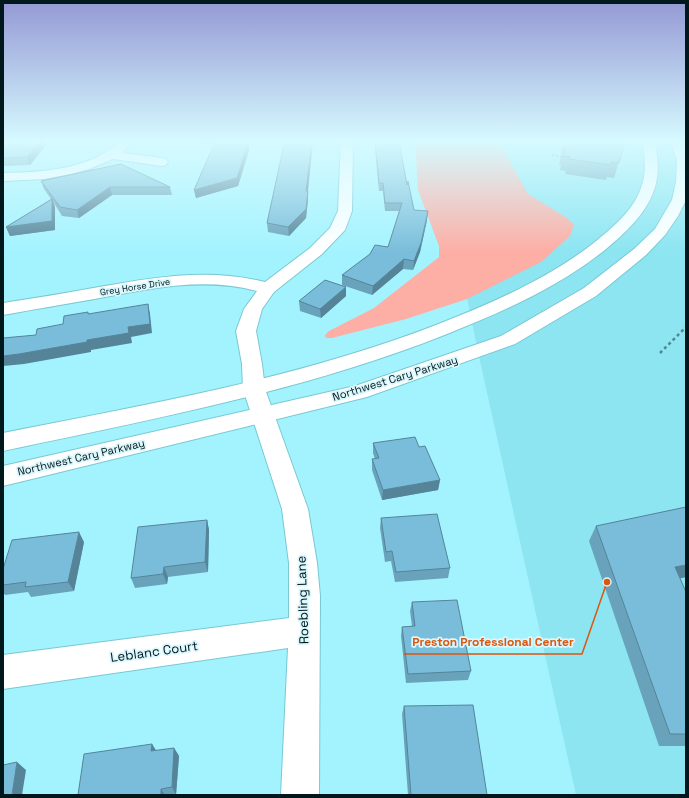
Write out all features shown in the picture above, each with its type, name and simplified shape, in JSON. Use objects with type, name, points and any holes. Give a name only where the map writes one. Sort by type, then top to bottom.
[{"type":"main road","name":"Roebling Lane","points":[[300,795],[305,596],[303,563],[295,509],[258,402],[246,331],[253,309],[268,288],[316,251],[337,230],[345,211],[346,177]]},
{"type":"main road","name":"Northwest Cary Parkway","points":[[3,476],[258,402],[342,365],[418,341],[498,306],[551,280],[580,261],[606,241],[633,215],[640,206],[646,197],[651,177]]},
{"type":"main road","name":"Northwest Cary Parkway","points":[[3,442],[258,402],[359,392],[485,349],[508,340],[590,292],[640,252],[660,232],[672,216],[678,200],[683,177]]},
{"type":"main road","name":"Grey Horse Drive","points":[[3,309],[187,279],[221,278],[238,280],[268,288]]},
{"type":"main road","name":"Leblanc Court","points":[[3,672],[304,631]]},
{"type":"path","points":[[660,353],[686,327]]},
{"type":"shaded area","points":[[417,177],[519,177],[528,194],[567,218],[574,225],[570,236],[541,262],[467,299],[406,319],[332,338],[326,338],[325,335],[329,331],[374,308],[439,257],[439,246],[418,190]]},
{"type":"shaded area","points":[[442,177],[686,177],[686,795],[576,795],[482,370]]},
{"type":"building","points":[[59,177],[149,177],[170,187],[110,187],[77,210],[60,207],[41,181]]},
{"type":"building","points":[[200,177],[237,177],[237,178],[194,190]]},
{"type":"building","points":[[277,177],[308,177],[306,209],[288,227],[267,223]]},
{"type":"building","points":[[378,177],[406,177],[407,185],[408,181],[414,210],[428,211],[421,243],[414,261],[404,259],[373,286],[342,275],[370,254],[375,245],[388,247],[402,203],[385,203],[383,183],[379,183]]},
{"type":"building","points":[[52,199],[52,221],[6,227]]},
{"type":"building","points":[[325,280],[346,287],[320,309],[299,301]]},
{"type":"building","points":[[148,304],[150,324],[128,327],[129,333],[87,340],[87,342],[3,356],[3,338],[36,335],[37,329],[63,324],[64,316],[88,312],[88,314]]},
{"type":"building","points":[[415,437],[419,447],[425,446],[440,480],[383,490],[372,459],[379,458],[373,443]]},
{"type":"building","points":[[686,507],[686,565],[675,567],[686,592],[686,734],[670,734],[596,526]]},
{"type":"building","points":[[437,514],[450,568],[396,572],[392,551],[386,552],[381,518]]},
{"type":"building","points":[[207,520],[205,562],[164,567],[163,574],[131,578],[138,527]]},
{"type":"building","points":[[79,532],[68,582],[25,587],[26,582],[3,585],[3,569],[12,540]]},
{"type":"building","points":[[457,600],[471,671],[408,674],[402,627],[415,626],[412,602]]},
{"type":"building","points":[[473,705],[487,795],[411,795],[404,706]]},
{"type":"building","points":[[152,744],[151,751],[174,748],[172,787],[161,789],[161,795],[78,795],[84,754]]},
{"type":"building","points":[[17,762],[12,795],[3,795],[3,765]]},
{"type":"place","name":"Preston Professional Center","points":[[607,582]]}]
